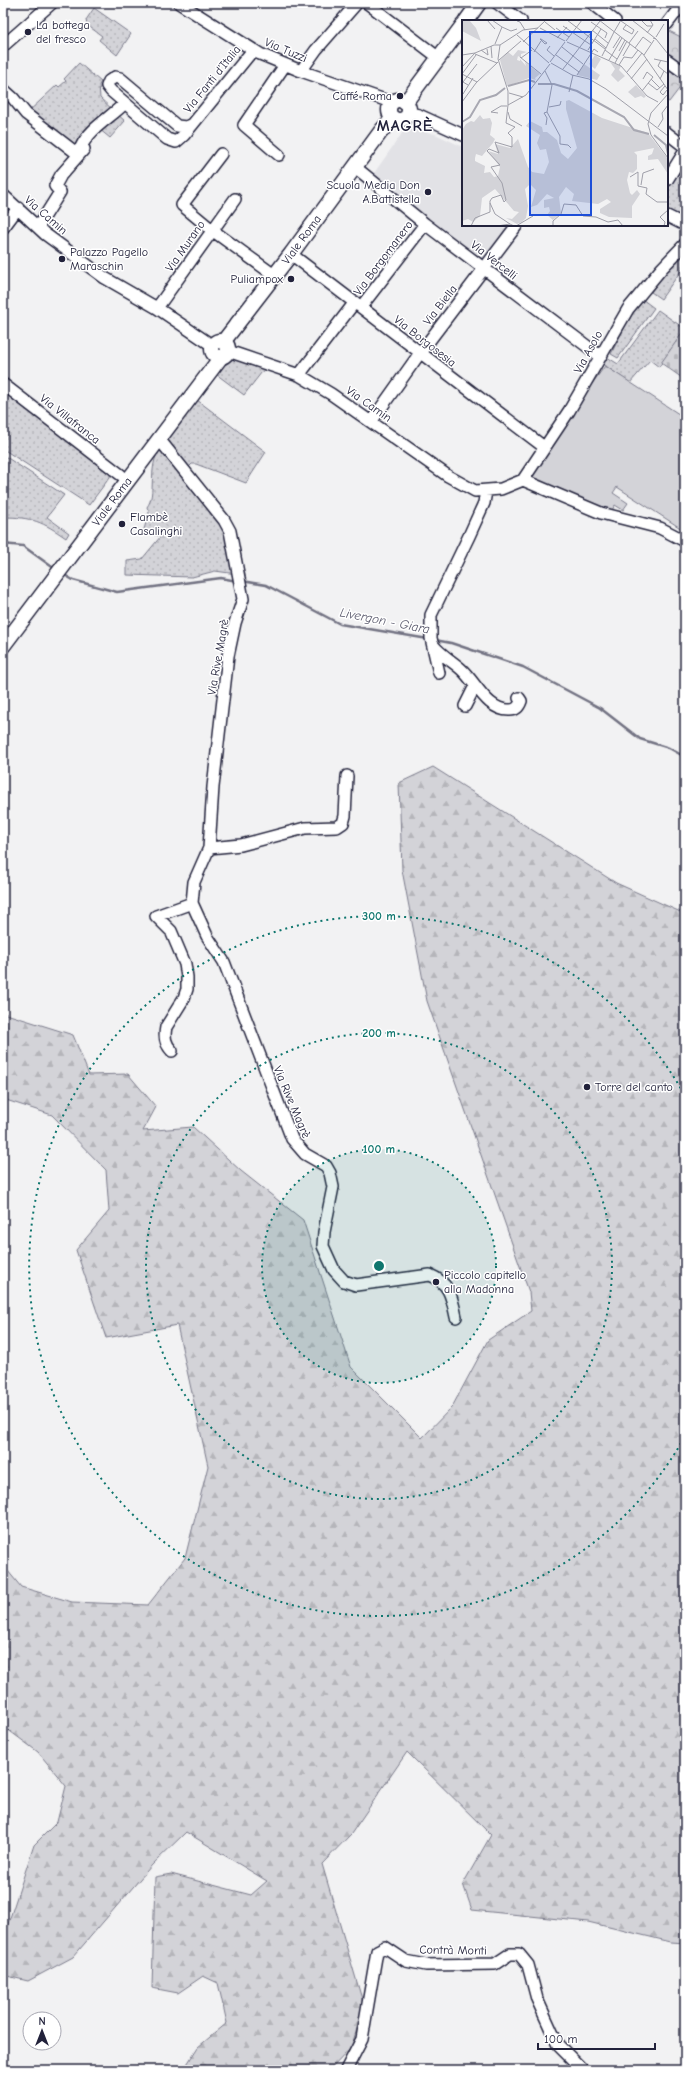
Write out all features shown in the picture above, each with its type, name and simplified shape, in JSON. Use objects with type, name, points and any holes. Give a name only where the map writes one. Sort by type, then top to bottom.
[{"type":"main road","points":[[467,20],[479,3]]},
{"type":"main road","points":[[392,111],[397,101],[407,108],[439,58],[462,26]]},
{"type":"main road","name":"Viale Roma","points":[[3,646],[21,617],[156,436],[206,364],[220,350],[355,167],[392,111]]},
{"type":"main road","name":"Viale Roma","points":[[3,635],[21,617]]},
{"type":"street","points":[[3,46],[52,3]]},
{"type":"street","name":"Via Tuzzi","points":[[179,3],[193,6],[231,36],[253,50],[284,65],[385,100],[392,111]]},
{"type":"street","points":[[301,71],[316,50],[357,3]]},
{"type":"street","points":[[367,3],[439,58]]},
{"type":"street","points":[[497,3],[520,20]]},
{"type":"street","points":[[592,3],[614,20]]},
{"type":"street","points":[[668,23],[683,3]]},
{"type":"street","name":"Via Fanti d'Italia","points":[[184,130],[253,50]]},
{"type":"street","points":[[668,61],[684,71]]},
{"type":"street","points":[[280,155],[244,125],[284,65]]},
{"type":"street","points":[[112,78],[120,78],[184,130],[176,142],[167,139],[108,89],[108,84],[112,78]]},
{"type":"street","points":[[3,89],[13,98],[26,114],[81,152]]},
{"type":"street","points":[[38,227],[60,192],[55,186],[61,175],[81,152],[81,147],[89,135],[125,103]]},
{"type":"street","points":[[407,108],[462,135]]},
{"type":"street","points":[[668,134],[685,147]]},
{"type":"street","points":[[668,178],[685,151]]},
{"type":"street","points":[[221,154],[182,204],[212,230],[274,275]]},
{"type":"street","name":"Via Vercelli","points":[[355,167],[484,270],[600,356]]},
{"type":"street","name":"Via Camin","points":[[3,195],[45,234],[105,278],[157,308],[220,350],[299,375],[331,394],[448,476],[475,491],[501,489],[523,480]]},
{"type":"street","name":"Via Murano","points":[[157,308],[235,198]]},
{"type":"street","points":[[3,228],[18,208]]},
{"type":"street","points":[[668,216],[685,225]]},
{"type":"street","name":"Via Borgomanero","points":[[299,375],[425,224]]},
{"type":"street","name":"Via Biella","points":[[371,422],[420,353],[516,226]]},
{"type":"street","name":"Via Asolo","points":[[523,480],[569,411],[628,309],[662,268],[685,244]]},
{"type":"street","name":"Via Borgosesia","points":[[291,254],[544,447]]},
{"type":"street","name":"Via Villafranca","points":[[3,384],[124,477]]},
{"type":"street","name":"Via Rive Magrè","points":[[156,436],[224,520],[230,531],[243,599],[230,650],[223,693],[209,848],[194,882],[192,902],[207,936],[224,962],[292,1139],[305,1154],[326,1166],[333,1180],[323,1246],[334,1270],[344,1281],[356,1285],[430,1275],[438,1278],[451,1294],[456,1317]]},
{"type":"street","points":[[523,480],[601,513],[660,528],[685,541]]},
{"type":"street","points":[[439,673],[432,645],[430,626],[432,615],[438,599],[484,503],[486,491]]},
{"type":"street","points":[[432,645],[462,670],[491,703],[506,710],[518,708],[521,701],[519,698]]},
{"type":"street","points":[[465,706],[475,686]]},
{"type":"street","points":[[209,848],[240,844],[304,828],[337,827],[343,823],[345,816],[346,776]]},
{"type":"street","points":[[172,1051],[167,1045],[165,1033],[166,1027],[187,989],[187,976],[185,964],[171,931],[156,916],[192,902]]},
{"type":"street","name":"Contrà Monti","points":[[346,2070],[362,2039],[377,1951],[385,1947],[406,1961],[426,1965],[495,1964],[510,1954],[519,1954],[528,1965],[537,1999],[558,2044],[583,2070]]},
{"type":"shaded area","name":"Scuola Media Don A.Battistella","points":[[410,128],[420,129],[462,147],[462,226],[514,226],[485,261],[480,260],[372,176],[403,132]]},
{"type":"green space","points":[[94,8],[131,34],[117,55],[99,40],[102,36],[87,25],[86,20]]},
{"type":"green space","points":[[668,30],[685,39],[685,63],[678,72],[668,65]]},
{"type":"green space","points":[[79,63],[101,82],[99,85],[100,98],[114,111],[77,151],[27,113],[57,85],[59,87],[66,81],[64,79]]},
{"type":"green space","points":[[668,70],[685,81],[668,102]]},
{"type":"green space","points":[[117,114],[125,121],[110,138],[99,129]]},
{"type":"green space","points":[[685,157],[685,220],[668,212],[668,188]]},
{"type":"green space","points":[[685,253],[685,265],[661,299],[651,292],[664,274]]},
{"type":"green space","points":[[642,299],[654,308],[618,358],[611,354],[626,324]]},
{"type":"green space","points":[[658,310],[685,329],[659,367],[650,360],[630,383],[603,364],[607,357],[618,364]]},
{"type":"green space","points":[[685,329],[685,380],[661,363]]},
{"type":"green space","points":[[233,357],[265,368],[244,395],[216,374],[228,359]]},
{"type":"green space","points":[[605,366],[685,418],[685,531],[617,487],[613,493],[628,503],[623,510],[615,505],[611,512],[530,478],[572,411]]},
{"type":"green space","points":[[3,390],[110,472],[110,477],[89,505],[3,449]]},
{"type":"green space","points":[[197,400],[266,452],[246,483],[196,464],[192,464],[187,469],[167,444],[166,438],[193,402]]},
{"type":"green space","points":[[160,448],[226,529],[237,574],[215,571],[192,577],[127,575],[127,561],[142,559],[161,536],[143,533],[149,512],[147,507],[150,502],[154,464]]},
{"type":"green space","points":[[3,455],[64,495],[47,517],[69,533],[66,538],[44,524],[30,519],[3,517]]},
{"type":"green space","points":[[433,767],[616,883],[685,914],[685,1943],[671,1942],[588,1922],[472,1910],[463,1884],[491,1835],[407,1752],[351,1834],[322,1864],[364,2006],[351,2048],[330,2070],[186,2070],[184,2069],[198,2047],[227,2023],[218,1983],[203,1976],[178,1993],[152,1988],[155,1877],[171,1874],[251,1895],[267,1881],[186,1832],[152,1865],[73,1957],[28,1981],[3,1975],[3,1960],[8,1924],[34,1845],[57,1822],[66,1786],[38,1752],[3,1726],[3,1565],[21,1587],[72,1602],[148,1605],[185,1558],[208,1466],[177,1325],[106,1338],[76,1250],[109,1211],[106,1170],[52,1115],[3,1099],[3,1013],[73,1035],[89,1075],[128,1074],[156,1107],[143,1131],[193,1127],[241,1171],[303,1220],[351,1367],[422,1438],[452,1407],[488,1340],[531,1311],[529,1292],[427,1001],[402,870],[399,783]]},
{"type":"waterway","name":"Livergon - Giara","points":[[3,544],[23,546],[55,569]]},
{"type":"waterway","name":"Livergon - Giara","points":[[63,574],[73,580],[117,592],[221,578],[237,581]]},
{"type":"waterway","name":"Livergon - Giara","points":[[242,581],[266,585],[340,624],[428,639]]},
{"type":"waterway","name":"Livergon - Giara","points":[[435,640],[451,643],[523,667],[600,708],[640,739],[669,748],[685,757]]},
{"type":"place","name":"La bottega del fresco","points":[[28,32]]},
{"type":"place","name":"Caffé Roma","points":[[400,96]]},
{"type":"place","name":"Scuola Media Don A.Battistella","points":[[428,192]]},
{"type":"place","name":"Palazzo Pagello Maraschin","points":[[62,259]]},
{"type":"place","name":"Puliampox","points":[[291,279]]},
{"type":"place","name":"Flambè Casalinghi","points":[[122,524]]},
{"type":"place","name":"Torre del canto","points":[[587,1087]]},
{"type":"place","name":"Piccolo capitello alla Madonna","points":[[436,1282]]},
{"type":"district","name":"MAGRÈ","points":[[405,125]]}]
